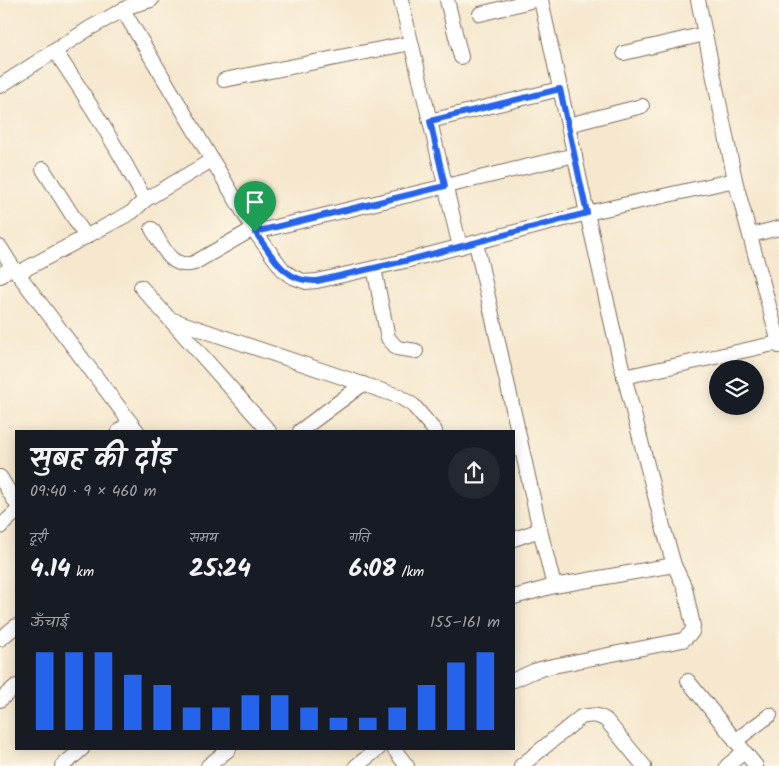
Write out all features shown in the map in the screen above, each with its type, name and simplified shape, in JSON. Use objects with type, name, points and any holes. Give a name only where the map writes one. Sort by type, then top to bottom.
[{"type":"street","points":[[0,86],[90,28],[124,10],[151,0]]},
{"type":"street","points":[[401,0],[460,247]]},
{"type":"street","points":[[447,0],[461,57]]},
{"type":"street","points":[[480,14],[534,0]]},
{"type":"street","points":[[515,680],[548,667],[682,640],[690,635],[693,626],[685,588],[674,565],[624,377],[541,0]]},
{"type":"street","points":[[624,377],[779,344],[735,180],[698,0]]},
{"type":"street","points":[[124,10],[254,230],[284,271],[306,282],[460,247],[587,213],[735,180]]},
{"type":"street","points":[[624,53],[705,34]]},
{"type":"street","points":[[224,80],[411,43]]},
{"type":"street","points":[[55,51],[128,168],[145,200]]},
{"type":"street","points":[[430,121],[560,89]]},
{"type":"street","points":[[568,125],[642,106]]},
{"type":"street","points":[[152,229],[168,256],[176,263],[186,265],[194,263],[254,230],[574,155]]},
{"type":"street","points":[[0,276],[86,237],[132,212],[145,200],[212,160]]},
{"type":"street","points":[[43,169],[86,237]]},
{"type":"street","points":[[751,235],[779,228]]},
{"type":"street","points":[[476,243],[514,430]]},
{"type":"street","points":[[0,248],[129,428]]},
{"type":"street","points":[[374,268],[388,338],[397,348],[416,351]]},
{"type":"street","points":[[141,287],[267,430]]},
{"type":"street","points":[[170,319],[398,396],[413,405],[433,430]]},
{"type":"street","points":[[301,430],[364,384]]},
{"type":"street","points":[[515,434],[554,586]]},
{"type":"street","points":[[0,477],[15,501]]},
{"type":"street","points":[[0,527],[15,513]]},
{"type":"street","points":[[515,539],[540,530]]},
{"type":"street","points":[[515,597],[554,586],[674,565]]},
{"type":"street","points":[[0,639],[15,627]]},
{"type":"street","points":[[688,681],[734,741],[756,766]]},
{"type":"street","points":[[0,700],[15,687]]},
{"type":"street","points":[[528,764],[581,717],[591,714],[601,716],[606,720],[644,766]]},
{"type":"street","points":[[734,741],[770,715]]},
{"type":"street","points":[[62,766],[81,750]]},
{"type":"street","points":[[208,766],[229,750]]},
{"type":"street","points":[[356,766],[377,750]]},
{"type":"street","points":[[395,750],[407,766]]},
{"type":"street","points":[[726,766],[744,752]]},
{"type":"route","points":[[560,89],[587,213],[409,260],[306,282],[284,271],[255,232],[445,186],[430,121],[560,89]]}]
